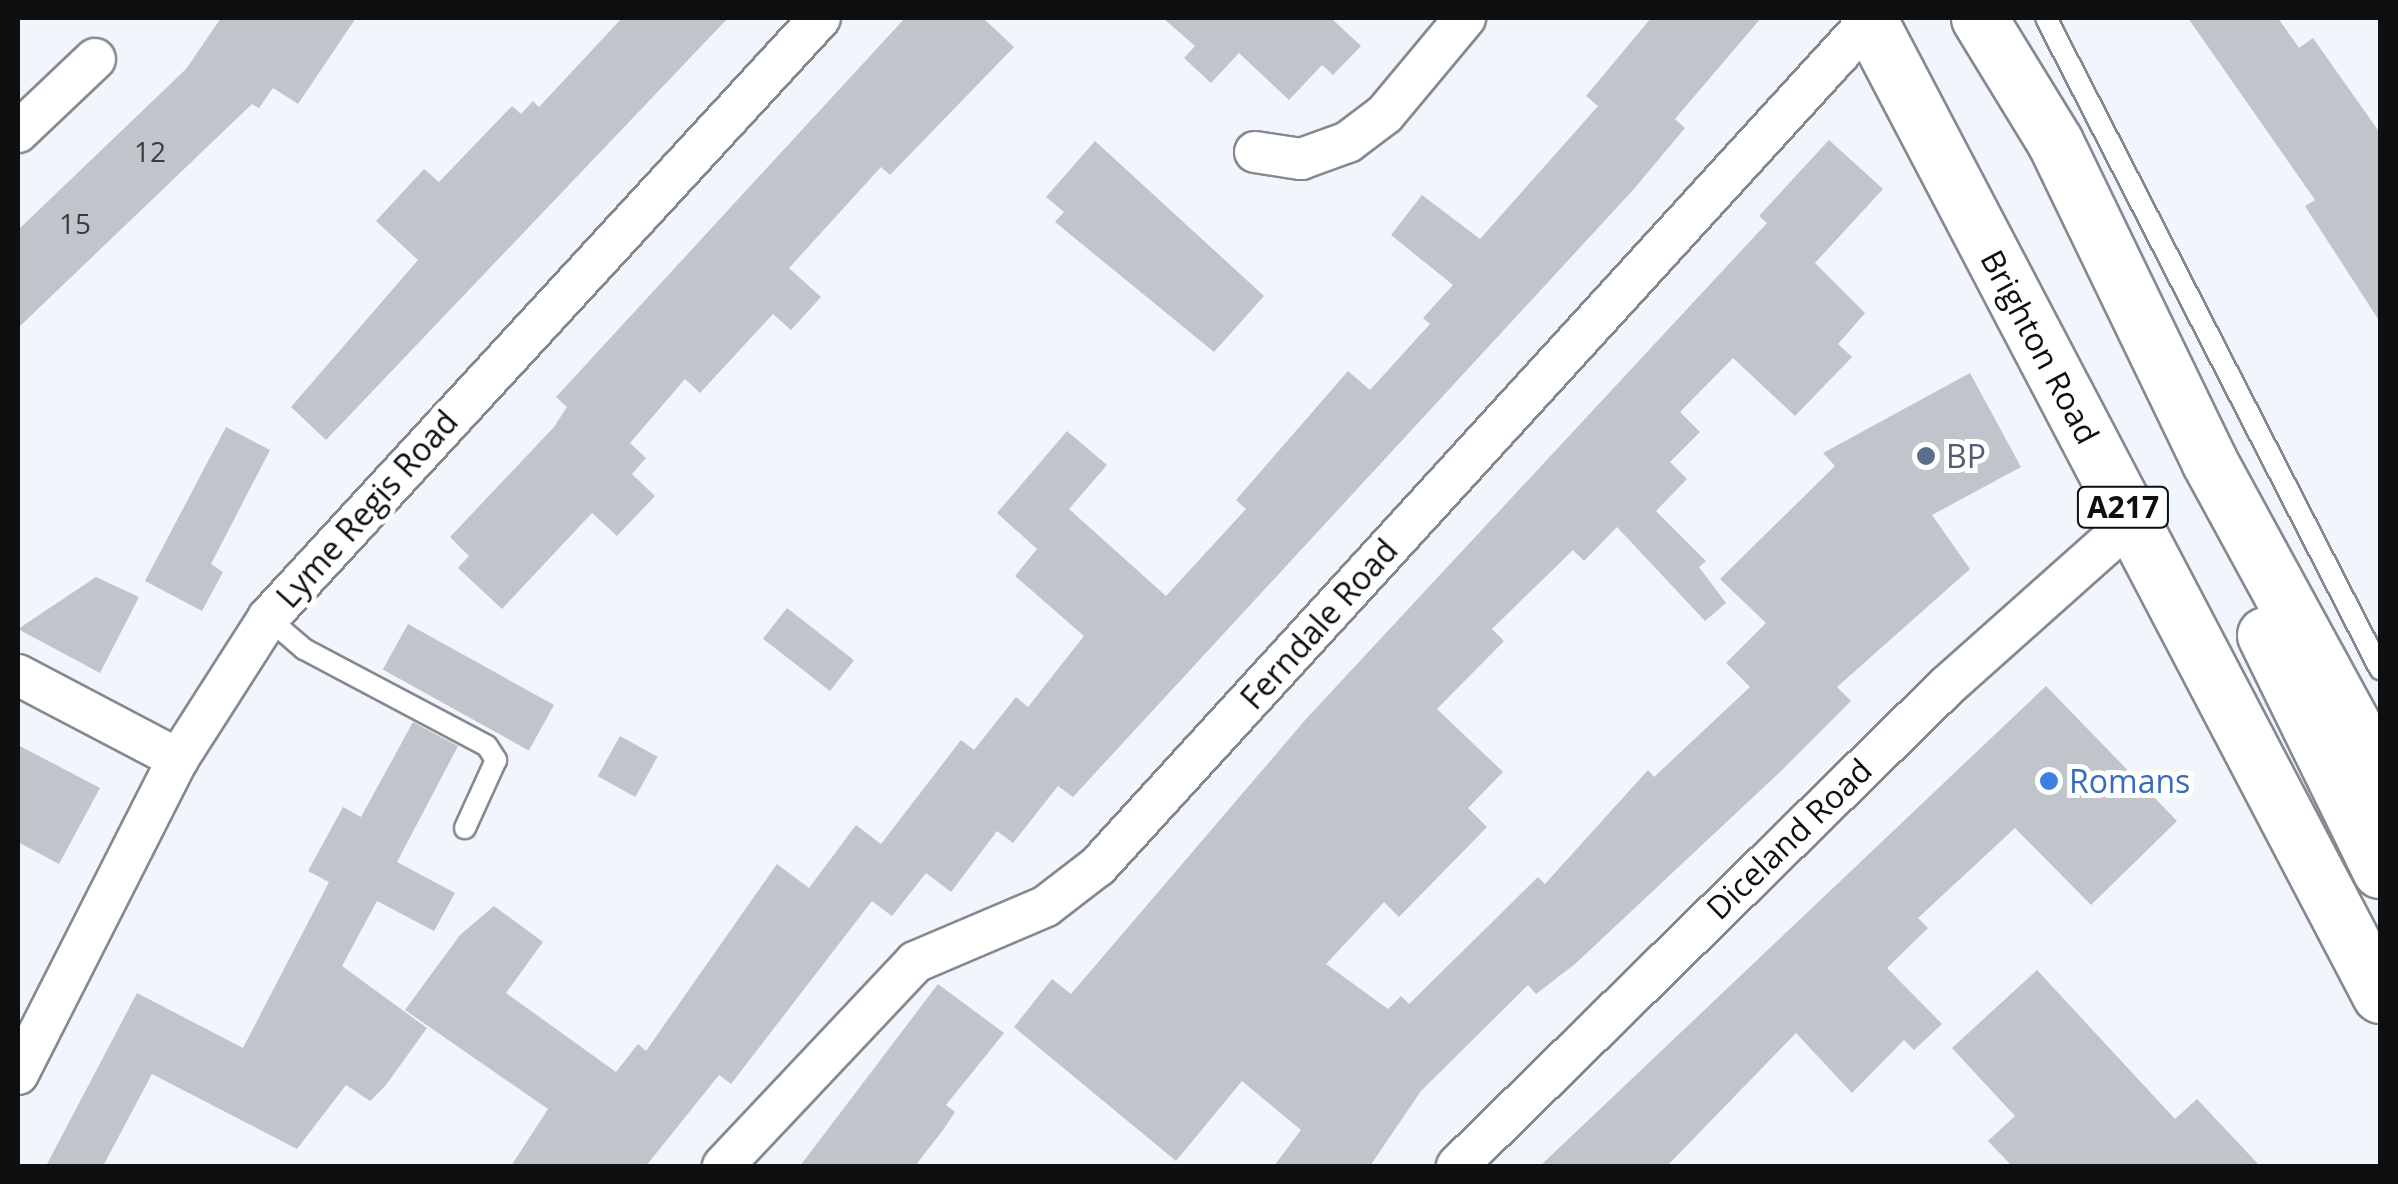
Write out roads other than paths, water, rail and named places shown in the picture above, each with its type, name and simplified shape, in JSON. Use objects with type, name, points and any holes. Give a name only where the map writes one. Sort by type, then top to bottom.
[{"type":"highway","name":"A217","points":[[1980,18],[2055,142],[2209,461],[2380,774]]},
{"type":"highway","name":"Brighton Road","points":[[1869,19],[2380,995]]},
{"type":"highway","points":[[2209,461],[2238,576],[2380,870]]},
{"type":"street","name":"Lyme Regis Road","points":[[18,1074],[178,758],[268,618],[820,18]]},
{"type":"street","points":[[1254,152],[1301,159],[1348,142],[1384,114],[1465,18]]},
{"type":"street","name":"Ferndale Road","points":[[723,1166],[915,962],[1046,906],[1098,866],[1869,19]]},
{"type":"street","points":[[18,132],[95,59]]},
{"type":"street","name":"Diceland Road","points":[[1457,1166],[1948,686],[2131,522]]},
{"type":"street","points":[[18,675],[178,758]]},
{"type":"lane","points":[[2046,18],[2380,669]]},
{"type":"lane","points":[[268,618],[304,649],[486,746],[496,760],[465,828]]},
{"type":"place","name":"BP","points":[[1926,456]]},
{"type":"place","name":"Romans","points":[[2049,781]]}]
